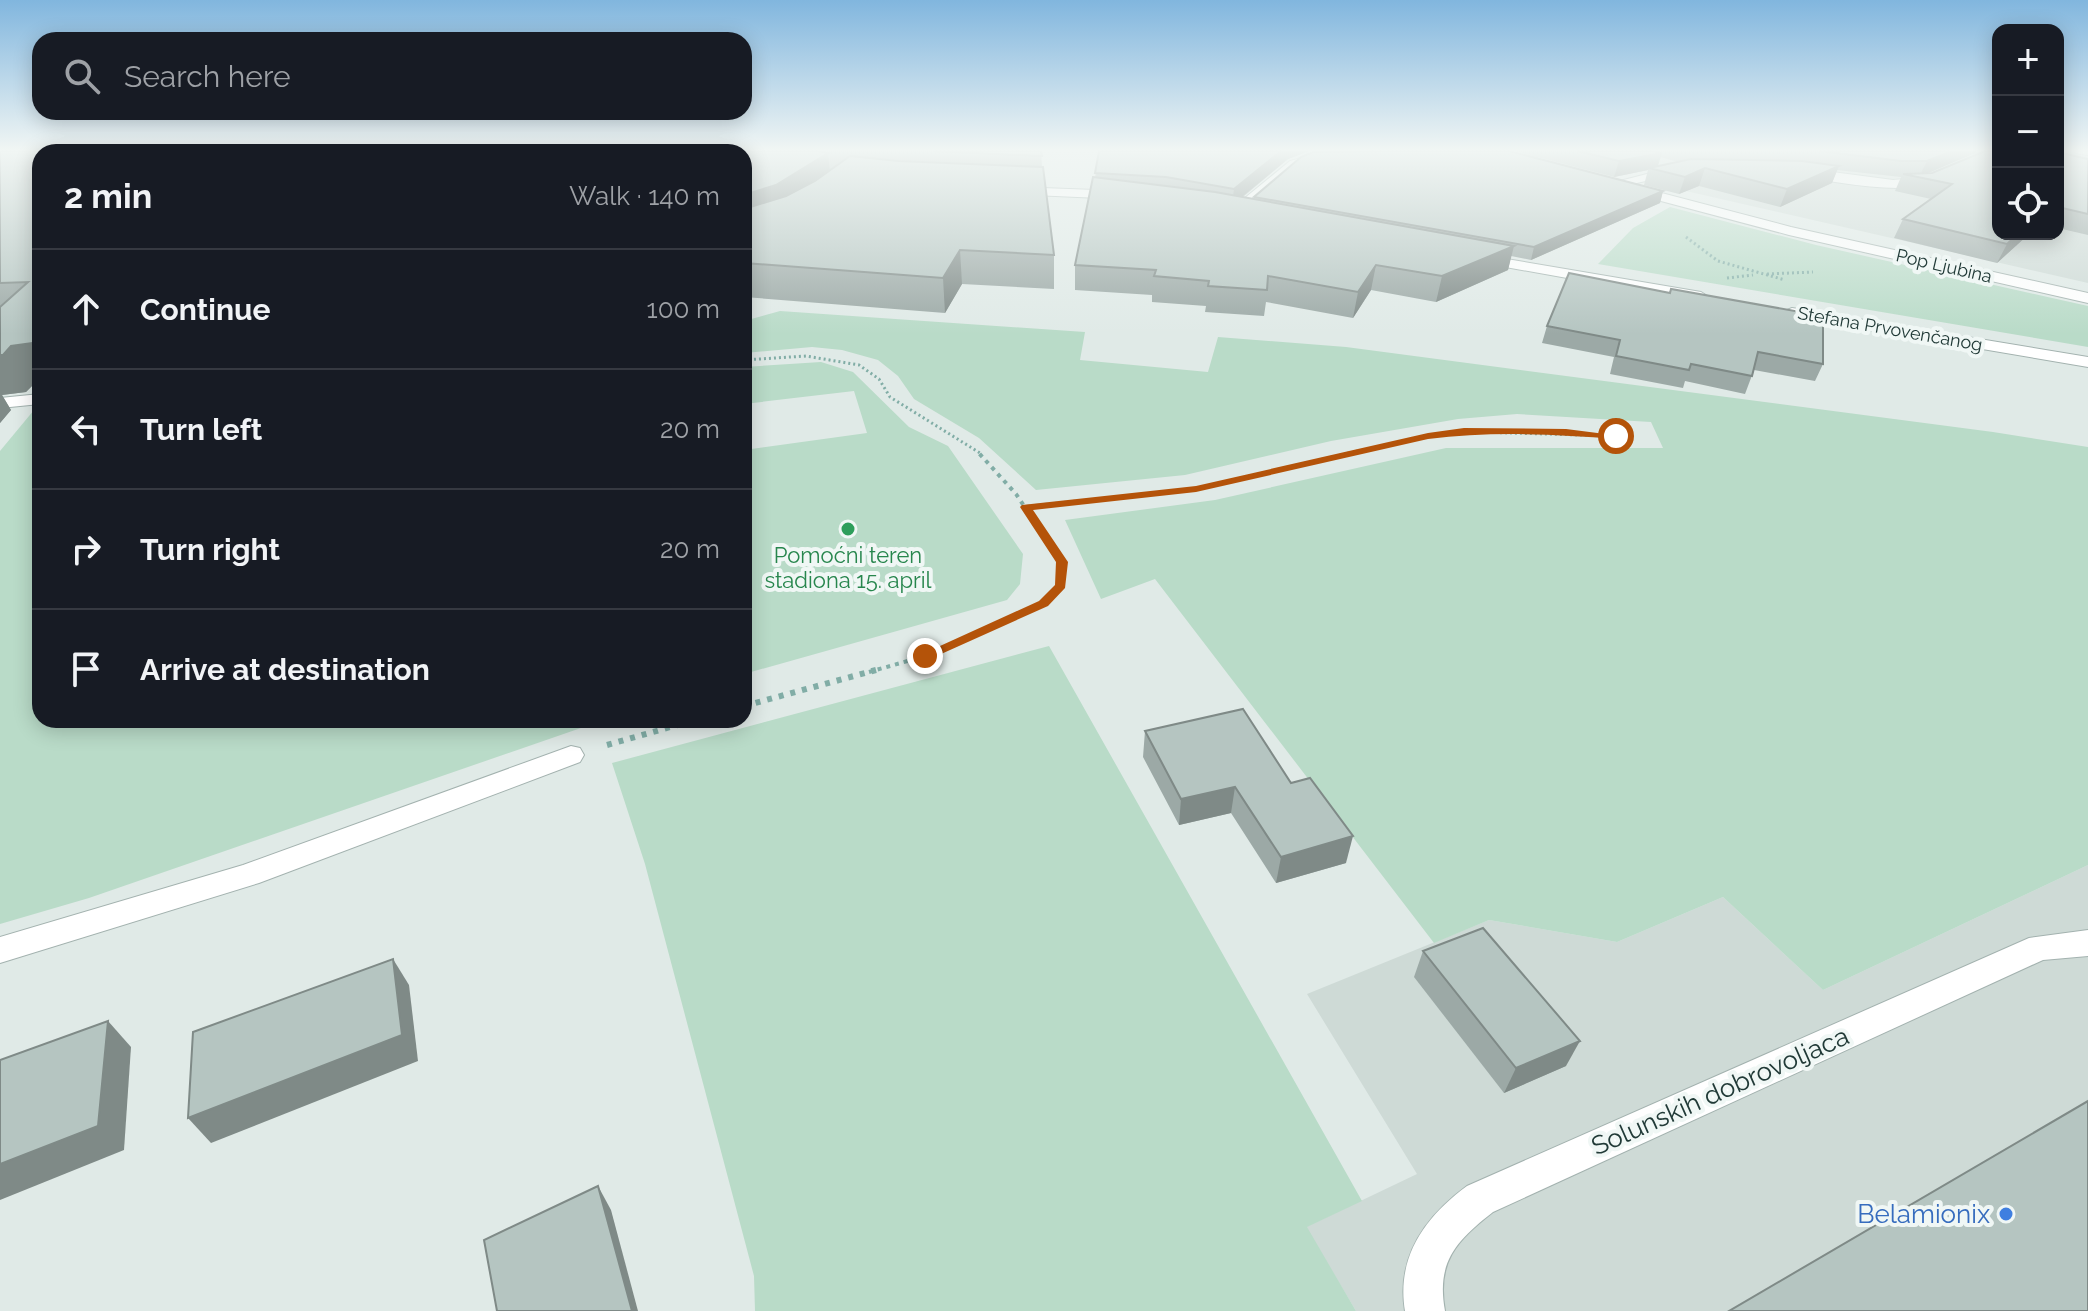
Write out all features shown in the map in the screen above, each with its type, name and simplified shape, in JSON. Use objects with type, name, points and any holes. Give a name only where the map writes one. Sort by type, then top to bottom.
[{"type":"street","name":"Pop Ljubina","points":[[1719,212],[1789,231],[2088,298]]},
{"type":"street","points":[[1456,255],[1711,299]]},
{"type":"street","name":"Stefana Prvovenčanog","points":[[1774,310],[2088,362]]},
{"type":"street","points":[[0,403],[32,400]]},
{"type":"street","points":[[0,950],[249,875],[571,755]]},
{"type":"street","name":"Solunskih dobrovoljaca","points":[[1425,1311],[1424,1274],[1432,1245],[1453,1218],[1480,1199],[2040,947],[2088,943]]},
{"type":"path","points":[[1684,226],[1687,239],[1696,248],[1729,265],[1758,275]]},
{"type":"path","points":[[1727,278],[1816,271]]},
{"type":"path","points":[[752,359],[806,356],[859,365],[879,379],[890,397],[984,456],[1026,507],[1062,562],[1061,586],[1043,604],[925,656],[752,704]]},
{"type":"path","points":[[1026,507],[1196,489],[1428,436],[1464,431],[1616,436]]},
{"type":"path","points":[[571,755],[667,728]]},
{"type":"shaded area","points":[[1778,212],[1992,212],[1992,240],[2064,240],[2064,212],[2088,212],[2088,283]]},
{"type":"shaded area","points":[[2088,865],[2088,1311],[1356,1311],[1306,1227],[1417,1174],[1307,994],[1489,920],[1617,942],[1723,897],[1823,990]]},
{"type":"green space","points":[[1661,212],[1690,212],[1816,245],[2088,306],[2088,347],[1598,264],[1633,228]]},
{"type":"green space","points":[[780,311],[1085,332],[1080,360],[1208,372],[1218,337],[1346,347],[2088,447],[2088,865],[1823,990],[1723,897],[1617,942],[1489,920],[1434,943],[1155,579],[1101,599],[1065,520],[1215,500],[1446,448],[1663,448],[1651,422],[1517,414],[1458,419],[1331,441],[1185,475],[1036,490],[979,438],[914,399],[898,376],[878,360],[842,350],[812,347],[752,352],[752,319]]},
{"type":"green space","name":"Pomoćni teren stadiona 15. april","points":[[821,362],[853,372],[909,427],[948,446],[1023,554],[1020,584],[1007,600],[752,672],[752,449],[867,433],[854,391],[752,403],[752,366]]},
{"type":"green space","points":[[32,412],[32,728],[581,728],[89,898],[0,924],[0,451]]},
{"type":"green space","points":[[1049,646],[1362,1201],[1307,1227],[1356,1311],[755,1311],[754,1276],[645,864],[612,763]]},
{"type":"building","points":[[0,212],[32,212],[32,343],[11,346],[3,355],[0,355],[0,307],[28,282],[0,283]]},
{"type":"building","points":[[752,212],[1049,212],[1054,255],[960,250],[943,278],[752,264]]},
{"type":"building","points":[[1086,212],[1327,212],[1514,246],[1442,276],[1376,265],[1358,292],[1268,276],[1267,290],[1208,286],[1209,281],[1154,276],[1156,270],[1075,265]]},
{"type":"building","points":[[1339,212],[1614,212],[1534,247]]},
{"type":"building","points":[[1913,212],[1992,212],[1992,240],[2011,240],[2007,244],[1903,219]]},
{"type":"building","points":[[1569,273],[1670,293],[1671,289],[1823,316],[1823,364],[1758,352],[1752,376],[1691,364],[1689,370],[1616,356],[1620,340],[1547,326]]},
{"type":"building","points":[[1243,709],[1291,783],[1310,778],[1353,836],[1281,857],[1235,787],[1181,799],[1145,731]]},
{"type":"building","points":[[1483,928],[1580,1041],[1516,1068],[1423,951]]},
{"type":"building","points":[[393,959],[402,1035],[188,1118],[193,1032]]},
{"type":"building","points":[[108,1021],[98,1126],[0,1164],[0,1060]]},
{"type":"building","name":"Belamionix","points":[[2088,1101],[2088,1311],[1729,1311]]},
{"type":"building","points":[[598,1186],[632,1311],[497,1311],[484,1240]]},
{"type":"place","name":"Pomoćni teren stadiona 15. april","points":[[848,529]]},
{"type":"place","name":"Belamionix","points":[[2006,1214]]},
{"type":"route","points":[[925,656],[1043,604],[1061,586],[1062,562],[1026,507],[1196,489],[1428,436],[1464,431],[1616,436]]}]
